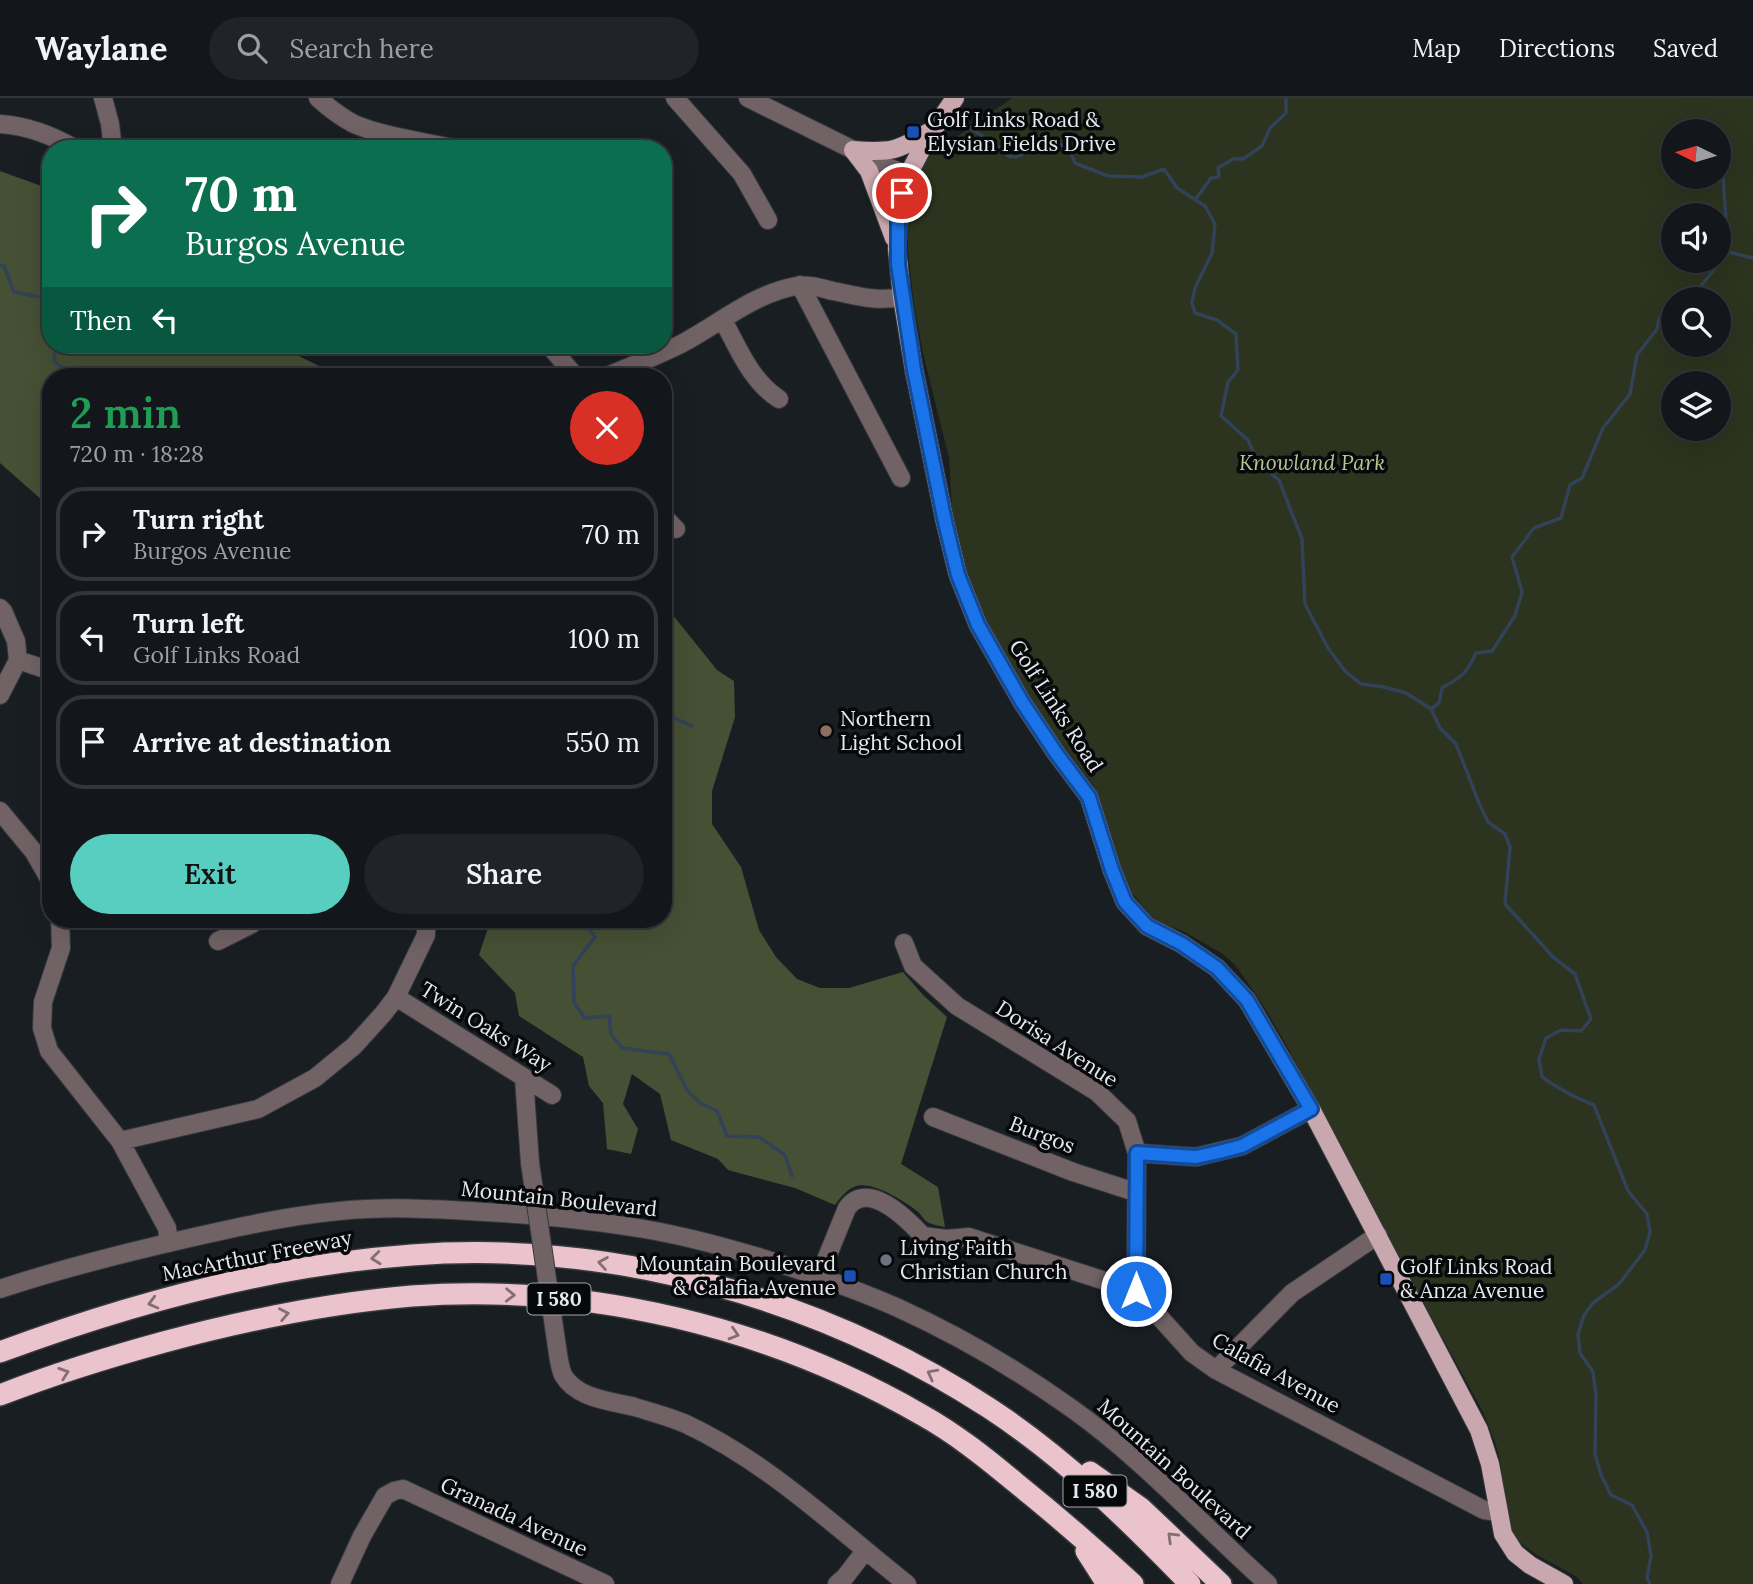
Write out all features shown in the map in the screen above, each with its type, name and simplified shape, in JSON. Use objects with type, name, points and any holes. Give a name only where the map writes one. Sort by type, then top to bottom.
[{"type":"highway","name":"MacArthur Freeway","points":[[0,1352],[130,1308],[246,1279],[357,1260],[474,1253],[530,1255],[597,1261],[659,1272],[721,1287],[832,1325],[888,1350],[943,1380],[991,1409],[1081,1479],[1124,1517],[1190,1584]]},
{"type":"highway","name":"I 580","points":[[0,1395],[79,1367],[201,1332],[305,1310],[401,1297],[472,1294],[526,1295],[590,1301],[708,1325],[775,1347],[869,1387],[922,1415],[969,1445],[1072,1528],[1133,1584]]},
{"type":"highway","points":[[991,1409],[1141,1508],[1221,1584]]},
{"type":"highway","points":[[1072,1528],[1107,1584]]},
{"type":"main road","name":"Golf Links Road","points":[[955,98],[933,130],[908,175],[900,206],[897,249],[914,370],[945,522],[958,575],[978,625],[1022,702],[1089,797],[1125,902],[1147,926],[1182,944],[1217,968],[1247,1000],[1311,1109],[1479,1430],[1490,1464],[1503,1534],[1515,1553],[1530,1565],[1564,1584]]},
{"type":"main road","points":[[853,150],[879,152],[897,149],[933,130]]},
{"type":"main road","points":[[853,150],[869,171],[897,249]]},
{"type":"street","points":[[103,98],[112,140]]},
{"type":"street","points":[[318,98],[354,123],[375,131],[416,140]]},
{"type":"street","points":[[675,98],[742,174],[768,220]]},
{"type":"street","points":[[748,98],[908,175]]},
{"type":"street","points":[[0,124],[37,130],[60,140]]},
{"type":"street","points":[[672,348],[758,298],[800,285],[869,299],[902,297]]},
{"type":"street","points":[[800,285],[901,478]]},
{"type":"street","points":[[723,320],[757,380],[766,391],[779,399]]},
{"type":"street","points":[[557,354],[568,368]]},
{"type":"street","points":[[626,368],[658,354]]},
{"type":"street","points":[[0,608],[16,641],[18,660],[0,695]]},
{"type":"street","points":[[18,660],[42,668]]},
{"type":"street","points":[[0,811],[34,852],[42,867]]},
{"type":"street","points":[[60,928],[61,948],[43,1002],[43,1028],[49,1051],[120,1141],[167,1228],[169,1243]]},
{"type":"street","points":[[218,941],[244,928]]},
{"type":"street","points":[[120,1141],[258,1109],[315,1077],[354,1046],[396,997],[426,935],[426,928]]},
{"type":"street","name":"Dorisa Avenue","points":[[904,943],[912,966],[957,1006],[1097,1092],[1127,1121],[1137,1153],[1136,1291]]},
{"type":"street","name":"Twin Oaks Way","points":[[396,997],[552,1095]]},
{"type":"street","points":[[524,1078],[530,1163],[558,1354],[564,1375],[583,1393],[684,1423],[743,1455],[793,1490],[907,1584]]},
{"type":"street","points":[[1137,1153],[1196,1157],[1219,1152],[1242,1146],[1311,1109]]},
{"type":"street","name":"Burgos","points":[[933,1117],[1073,1172],[1135,1192]]},
{"type":"street","name":"Calafia Avenue","points":[[819,1277],[847,1208],[856,1199],[874,1198],[909,1222],[923,1237],[969,1237],[1136,1291],[1192,1353],[1216,1370],[1484,1510],[1498,1512]]},
{"type":"street","name":"Mountain Boulevard","points":[[0,1289],[66,1269],[222,1230],[292,1217],[381,1208],[496,1212],[565,1218],[646,1229],[736,1249],[865,1294],[928,1322],[1040,1386],[1133,1457],[1268,1584]]},
{"type":"street","points":[[1216,1370],[1292,1293],[1378,1235]]},
{"type":"street","name":"Granada Avenue","points":[[340,1584],[362,1536],[385,1496],[404,1489],[580,1579],[605,1584]]},
{"type":"street","points":[[837,1584],[865,1551]]},
{"type":"green space","name":"Knowland Park","points":[[1012,98],[1753,98],[1753,1584],[1583,1584],[1577,1577],[1523,1545],[1507,1520],[1500,1460],[1483,1412],[1263,1005],[1236,966],[1223,954],[1183,931],[1161,923],[1149,914],[1129,889],[1094,786],[1046,723],[983,617],[965,572],[952,510],[949,458],[922,349],[913,297],[908,223],[917,177],[925,159]]},
{"type":"green space","points":[[0,171],[42,186],[42,354],[294,354],[323,368],[42,368],[42,500],[0,463]]},
{"type":"green space","points":[[672,614],[717,670],[734,681],[735,717],[712,791],[712,824],[741,867],[759,930],[776,957],[797,979],[820,988],[849,988],[903,972],[947,1017],[901,1164],[938,1187],[945,1227],[927,1222],[904,1202],[871,1186],[853,1187],[835,1205],[795,1188],[728,1170],[718,1159],[671,1140],[660,1094],[632,1074],[623,1104],[638,1129],[631,1154],[607,1149],[603,1103],[589,1086],[583,1057],[519,1016],[515,993],[479,955],[488,928],[672,928]]},
{"type":"waterway","points":[[1195,200],[1211,178],[1219,177],[1218,168],[1233,159],[1243,159],[1262,146],[1270,128],[1286,113],[1286,98]]},
{"type":"waterway","points":[[969,127],[1008,156],[1016,157],[1051,142],[1068,147],[1075,163],[1108,176],[1142,177],[1164,169],[1177,188],[1205,206],[1215,224],[1212,253],[1195,288],[1192,303],[1195,313],[1217,320],[1236,334],[1238,370],[1228,382],[1221,416],[1248,440],[1259,464],[1279,480],[1302,539],[1305,604],[1328,648],[1345,671],[1361,684],[1406,693],[1431,709],[1440,728],[1456,744],[1488,822],[1505,834],[1510,847],[1505,904],[1553,957],[1575,974],[1591,1019],[1581,1031],[1561,1030],[1546,1038],[1539,1059],[1542,1077],[1567,1093],[1594,1105],[1628,1191],[1647,1214],[1650,1232],[1645,1250],[1619,1284],[1593,1303],[1584,1315],[1578,1334],[1580,1353],[1593,1372],[1596,1395],[1595,1454],[1601,1475],[1611,1495],[1632,1505],[1647,1532],[1651,1556],[1647,1578],[1650,1584]]},
{"type":"waterway","points":[[1724,189],[1725,203]]},
{"type":"waterway","points":[[1699,287],[1728,252],[1753,258]]},
{"type":"waterway","points":[[0,265],[4,266],[14,292],[42,297]]},
{"type":"waterway","points":[[1431,709],[1439,703],[1442,688],[1463,674],[1476,653],[1492,651],[1515,616],[1522,592],[1512,557],[1534,528],[1561,518],[1570,485],[1582,478],[1603,428],[1630,394],[1637,355],[1657,329],[1661,316]]},
{"type":"waterway","points":[[54,354],[54,361],[63,368]]},
{"type":"waterway","points":[[672,717],[692,726]]},
{"type":"waterway","points":[[588,928],[595,937],[573,966],[574,1003],[585,1018],[609,1016],[611,1034],[622,1048],[669,1054],[687,1090],[700,1103],[717,1111],[727,1136],[759,1137],[785,1155],[792,1176]]},
{"type":"place","name":"Golf Links Road & Elysian Fields Drive","points":[[913,132]]},
{"type":"place","name":"Northern Light School","points":[[826,731]]},
{"type":"place","name":"Living Faith Christian Church","points":[[886,1260]]},
{"type":"place","name":"Mountain Boulevard & Calafia Avenue","points":[[850,1276]]},
{"type":"place","name":"Golf Links Road & Anza Avenue","points":[[1386,1279]]},
{"type":"route","points":[[902,193],[898,219],[898,264],[914,370],[958,575],[978,625],[1022,702],[1089,797],[1125,902],[1147,926],[1182,944],[1217,968],[1247,1000],[1311,1109],[1242,1146],[1219,1152],[1196,1157],[1137,1153],[1136,1291]]}]
